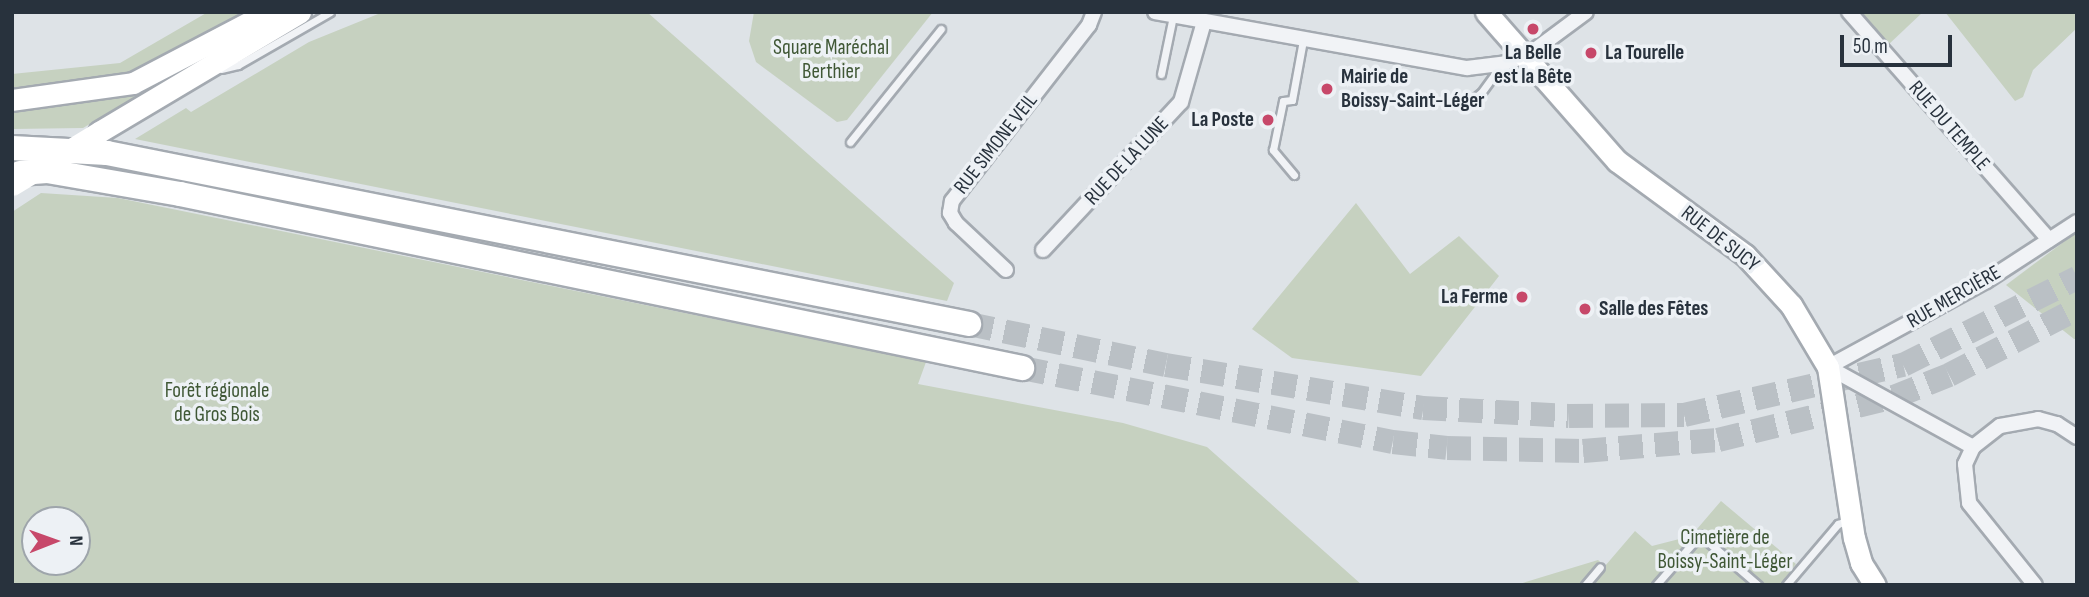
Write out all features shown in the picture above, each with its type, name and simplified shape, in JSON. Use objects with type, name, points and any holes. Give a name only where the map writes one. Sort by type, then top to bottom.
[{"type":"highway","points":[[12,148],[107,153],[969,324]]},
{"type":"highway","points":[[12,173],[47,171],[180,194],[1023,368]]},
{"type":"main road","points":[[12,100],[133,83],[269,12]]},
{"type":"main road","points":[[12,185],[300,12]]},
{"type":"main road","name":"RUE DE SUCY","points":[[1486,12],[1528,55],[1616,161],[1755,264],[1791,305],[1828,367],[1850,519],[1865,575]]},
{"type":"street","name":"RUE SIMONE VEIL","points":[[1006,270],[956,223],[950,213],[952,201],[1089,25],[1094,12]]},
{"type":"street","points":[[1155,12],[1467,68],[1502,64],[1528,55],[1586,12]]},
{"type":"street","name":"RUE DU TEMPLE","points":[[1849,12],[2049,240]]},
{"type":"street","name":"RUE DE LA LUNE","points":[[1043,250],[1181,102],[1204,22]]},
{"type":"street","name":"RUE MERCIÈRE","points":[[1828,367],[1986,281],[2077,222]]},
{"type":"street","points":[[1828,367],[1972,447]]},
{"type":"street","points":[[2035,585],[1969,503],[1965,464],[1972,447],[2000,426],[2038,419],[2057,424],[2077,437]]},
{"type":"lane","points":[[193,76],[238,65],[330,12]]},
{"type":"lane","points":[[1161,74],[1173,16]]},
{"type":"lane","points":[[850,142],[941,29]]},
{"type":"lane","points":[[1294,175],[1273,150],[1283,101],[1292,100],[1303,40]]},
{"type":"lane","points":[[1466,106],[1481,93],[1502,64]]},
{"type":"lane","points":[[1786,585],[1838,524],[1850,519]]},
{"type":"lane","points":[[1656,585],[1700,535],[1758,585]]},
{"type":"lane","points":[[1584,585],[1600,567]]},
{"type":"green space","points":[[208,12],[252,12],[119,80],[12,91],[12,74],[120,63]]},
{"type":"green space","points":[[383,12],[647,12],[954,283],[947,301],[135,139],[186,108],[191,112],[309,42]]},
{"type":"green space","name":"Square Maréchal Berthier","points":[[754,12],[933,12],[847,120],[837,122],[756,62],[749,41]]},
{"type":"green space","points":[[1860,12],[1923,12],[1888,45]]},
{"type":"green space","points":[[1945,12],[2077,12],[2077,28],[2033,70],[2023,97],[2015,101]]},
{"type":"green space","points":[[171,76],[83,128],[12,129],[12,109],[120,94]]},
{"type":"green space","name":"Forêt régionale de Gros Bois","points":[[41,193],[118,198],[926,362],[918,384],[1123,423],[1207,447],[1362,585],[12,585],[12,212]]},
{"type":"green space","points":[[1356,203],[1410,274],[1459,236],[1499,276],[1421,376],[1292,358],[1252,329]]},
{"type":"green space","points":[[2077,232],[2077,339],[2074,339],[2006,285]]},
{"type":"green space","name":"Cimetière de Boissy-Saint-Léger","points":[[1721,501],[1796,564],[1783,581],[1786,585],[1516,585],[1598,560],[1605,566],[1635,531],[1652,546],[1691,536]]},
{"type":"tunnel","points":[[969,324],[1166,365],[1423,408],[1569,416],[1684,415],[1903,365],[2077,278]]},
{"type":"tunnel","points":[[1022,368],[1393,442],[1447,448],[1583,451],[1718,440],[1894,397],[1949,375],[2077,309]]},
{"type":"place","name":"La Belle est la Bête","points":[[1533,29]]},
{"type":"place","name":"La Tourelle","points":[[1591,53]]},
{"type":"place","name":"Mairie de Boissy-Saint-Léger","points":[[1327,89]]},
{"type":"place","name":"La Poste","points":[[1268,120]]},
{"type":"place","name":"La Ferme","points":[[1522,297]]},
{"type":"place","name":"Salle des Fêtes","points":[[1585,309]]}]
